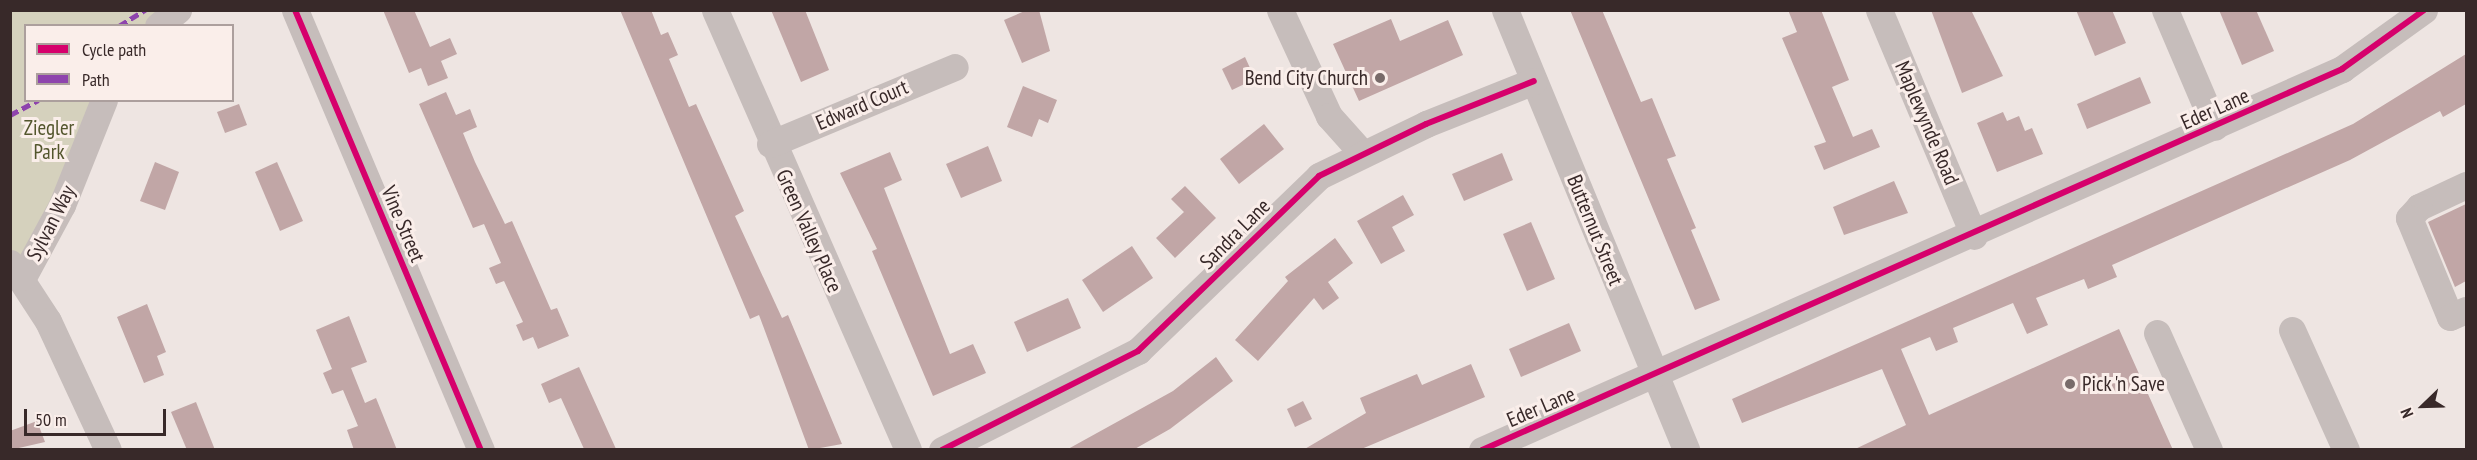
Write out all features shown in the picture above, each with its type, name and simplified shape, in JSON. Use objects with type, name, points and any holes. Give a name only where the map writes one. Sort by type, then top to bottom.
[{"type":"street","points":[[160,24],[178,10]]},
{"type":"street","name":"Vine Street","points":[[295,10],[481,450]]},
{"type":"street","name":"Green Valley Place","points":[[715,10],[770,144],[908,450]]},
{"type":"street","points":[[1280,10],[1329,116],[1363,154]]},
{"type":"street","name":"Butternut Street","points":[[1504,10],[1686,450]]},
{"type":"street","name":"Maplewynde Road","points":[[1879,10],[1974,236]]},
{"type":"street","points":[[2165,10],[2215,127]]},
{"type":"street","name":"Eder Lane","points":[[1482,450],[1656,377],[2342,69],[2424,10]]},
{"type":"street","name":"Edward Court","points":[[770,144],[955,67]]},
{"type":"street","name":"Sandra Lane","points":[[942,450],[1138,351],[1319,176],[1363,154],[1534,81]]},
{"type":"street","name":"Sylvan Way","points":[[17,270],[62,205],[103,102]]},
{"type":"street","points":[[2466,185],[2419,207],[2409,218],[2450,317],[2466,310]]},
{"type":"street","points":[[17,270],[108,450]]},
{"type":"street","points":[[2292,330],[2346,450]]},
{"type":"street","points":[[2157,333],[2209,450]]},
{"type":"green space","name":"Ziegler Park","points":[[10,11],[178,11],[159,24],[24,24],[24,102],[104,102],[23,277],[10,263]]},
{"type":"building","points":[[383,10],[414,10],[430,47],[450,38],[457,54],[441,61],[448,78],[428,86],[421,68],[409,73]]},
{"type":"building","points":[[620,10],[651,10],[661,35],[668,32],[678,55],[669,59],[689,107],[696,104],[744,211],[735,216],[782,318],[788,315],[842,444],[809,450],[759,315],[750,319]]},
{"type":"building","points":[[771,10],[805,10],[829,70],[801,82]]},
{"type":"building","points":[[1027,10],[1039,10],[1050,51],[1022,63],[1004,20]]},
{"type":"building","points":[[1570,10],[1602,10],[1641,102],[1652,98],[1676,156],[1667,159],[1696,228],[1691,230],[1720,300],[1695,310]]},
{"type":"building","points":[[1788,10],[1821,10],[1849,80],[1832,87],[1853,137],[1872,129],[1880,147],[1824,170],[1814,146],[1826,142],[1782,38],[1797,32]]},
{"type":"building","points":[[1931,10],[1971,10],[2003,76],[1962,93]]},
{"type":"building","points":[[2076,10],[2112,10],[2126,43],[2095,56]]},
{"type":"building","points":[[2219,10],[2256,10],[2274,51],[2242,65]]},
{"type":"building","name":"Bend City Church","points":[[1391,19],[1400,41],[1448,20],[1463,55],[1359,101],[1333,44]]},
{"type":"building","points":[[2466,54],[2466,104],[2443,117],[2440,111],[2350,160],[2112,265],[2117,277],[2088,289],[2084,279],[2036,298],[2048,325],[2027,334],[2013,303],[1953,328],[1958,342],[1936,351],[1930,337],[1901,349],[1929,415],[2119,329],[2173,450],[1853,450],[1906,425],[1882,369],[1742,423],[1732,399],[2353,124]]},
{"type":"building","points":[[1245,57],[1255,79],[1232,90],[1222,69]]},
{"type":"building","points":[[2140,77],[2151,103],[2087,129],[2077,104]]},
{"type":"building","points":[[1023,86],[1057,100],[1048,123],[1039,119],[1032,137],[1007,127]]},
{"type":"building","points":[[446,92],[456,115],[470,109],[477,127],[463,133],[475,162],[505,224],[512,221],[551,310],[557,308],[569,336],[538,349],[533,337],[523,341],[516,325],[523,322],[504,281],[496,284],[489,268],[501,263],[484,224],[473,228],[419,104]]},
{"type":"building","points":[[239,104],[247,125],[225,133],[217,112]]},
{"type":"building","points":[[2003,112],[2007,121],[2019,116],[2025,131],[2032,128],[2043,154],[1997,172],[1977,123]]},
{"type":"building","points":[[1264,124],[1284,149],[1239,184],[1220,159]]},
{"type":"building","points":[[988,146],[1002,181],[961,198],[946,164]]},
{"type":"building","points":[[890,152],[902,180],[884,188],[950,354],[973,344],[986,373],[933,396],[872,251],[877,249],[840,173]]},
{"type":"building","points":[[1502,153],[1513,180],[1464,201],[1452,174]]},
{"type":"building","points":[[155,162],[179,172],[165,210],[140,201]]},
{"type":"building","points":[[277,162],[303,221],[280,231],[255,172]]},
{"type":"building","points":[[1894,181],[1908,213],[1844,235],[1833,207]]},
{"type":"building","points":[[1185,186],[1216,218],[1175,258],[1156,238],[1184,212],[1171,199]]},
{"type":"building","points":[[1403,195],[1414,215],[1392,227],[1405,251],[1381,264],[1357,221]]},
{"type":"building","points":[[2466,204],[2466,281],[2455,287],[2428,222]]},
{"type":"building","points":[[1531,222],[1555,279],[1527,291],[1503,234]]},
{"type":"building","points":[[1335,238],[1353,263],[1328,282],[1339,298],[1323,310],[1314,298],[1258,361],[1235,340],[1288,281],[1285,277]]},
{"type":"building","points":[[1132,246],[1153,278],[1103,312],[1082,280]]},
{"type":"building","points":[[1068,298],[1081,328],[1027,352],[1014,322]]},
{"type":"building","points":[[147,304],[166,352],[157,356],[164,375],[144,383],[117,317]]},
{"type":"building","points":[[349,316],[367,362],[351,368],[365,403],[376,398],[397,450],[354,450],[347,430],[358,426],[343,390],[332,394],[323,373],[332,369],[316,330]]},
{"type":"building","points":[[1569,323],[1581,351],[1521,377],[1509,349]]},
{"type":"building","points":[[1216,357],[1233,381],[1170,429],[1133,450],[1068,449],[1173,391]]},
{"type":"building","points":[[1471,364],[1485,397],[1359,450],[1303,450],[1366,413],[1360,398],[1417,374],[1422,385]]},
{"type":"building","points":[[579,367],[616,449],[584,449],[561,398],[549,403],[541,384]]},
{"type":"building","points":[[1303,401],[1312,419],[1295,427],[1287,409]]},
{"type":"building","points":[[196,402],[215,450],[187,450],[171,412]]},
{"type":"building","points":[[37,421],[45,442],[10,450],[10,431]]},
{"type":"marked path","points":[[122,24],[145,10]]},
{"type":"marked path","points":[[10,115],[34,102]]},
{"type":"cycle path","points":[[295,10],[481,450]]},
{"type":"cycle path","points":[[1482,450],[2342,69],[2424,10]]},
{"type":"cycle path","points":[[942,450],[1138,351],[1319,176],[1426,124],[1534,81]]},
{"type":"place","name":"Bend City Church","points":[[1380,78]]},
{"type":"place","name":"Pick 'n Save","points":[[2070,384]]}]
